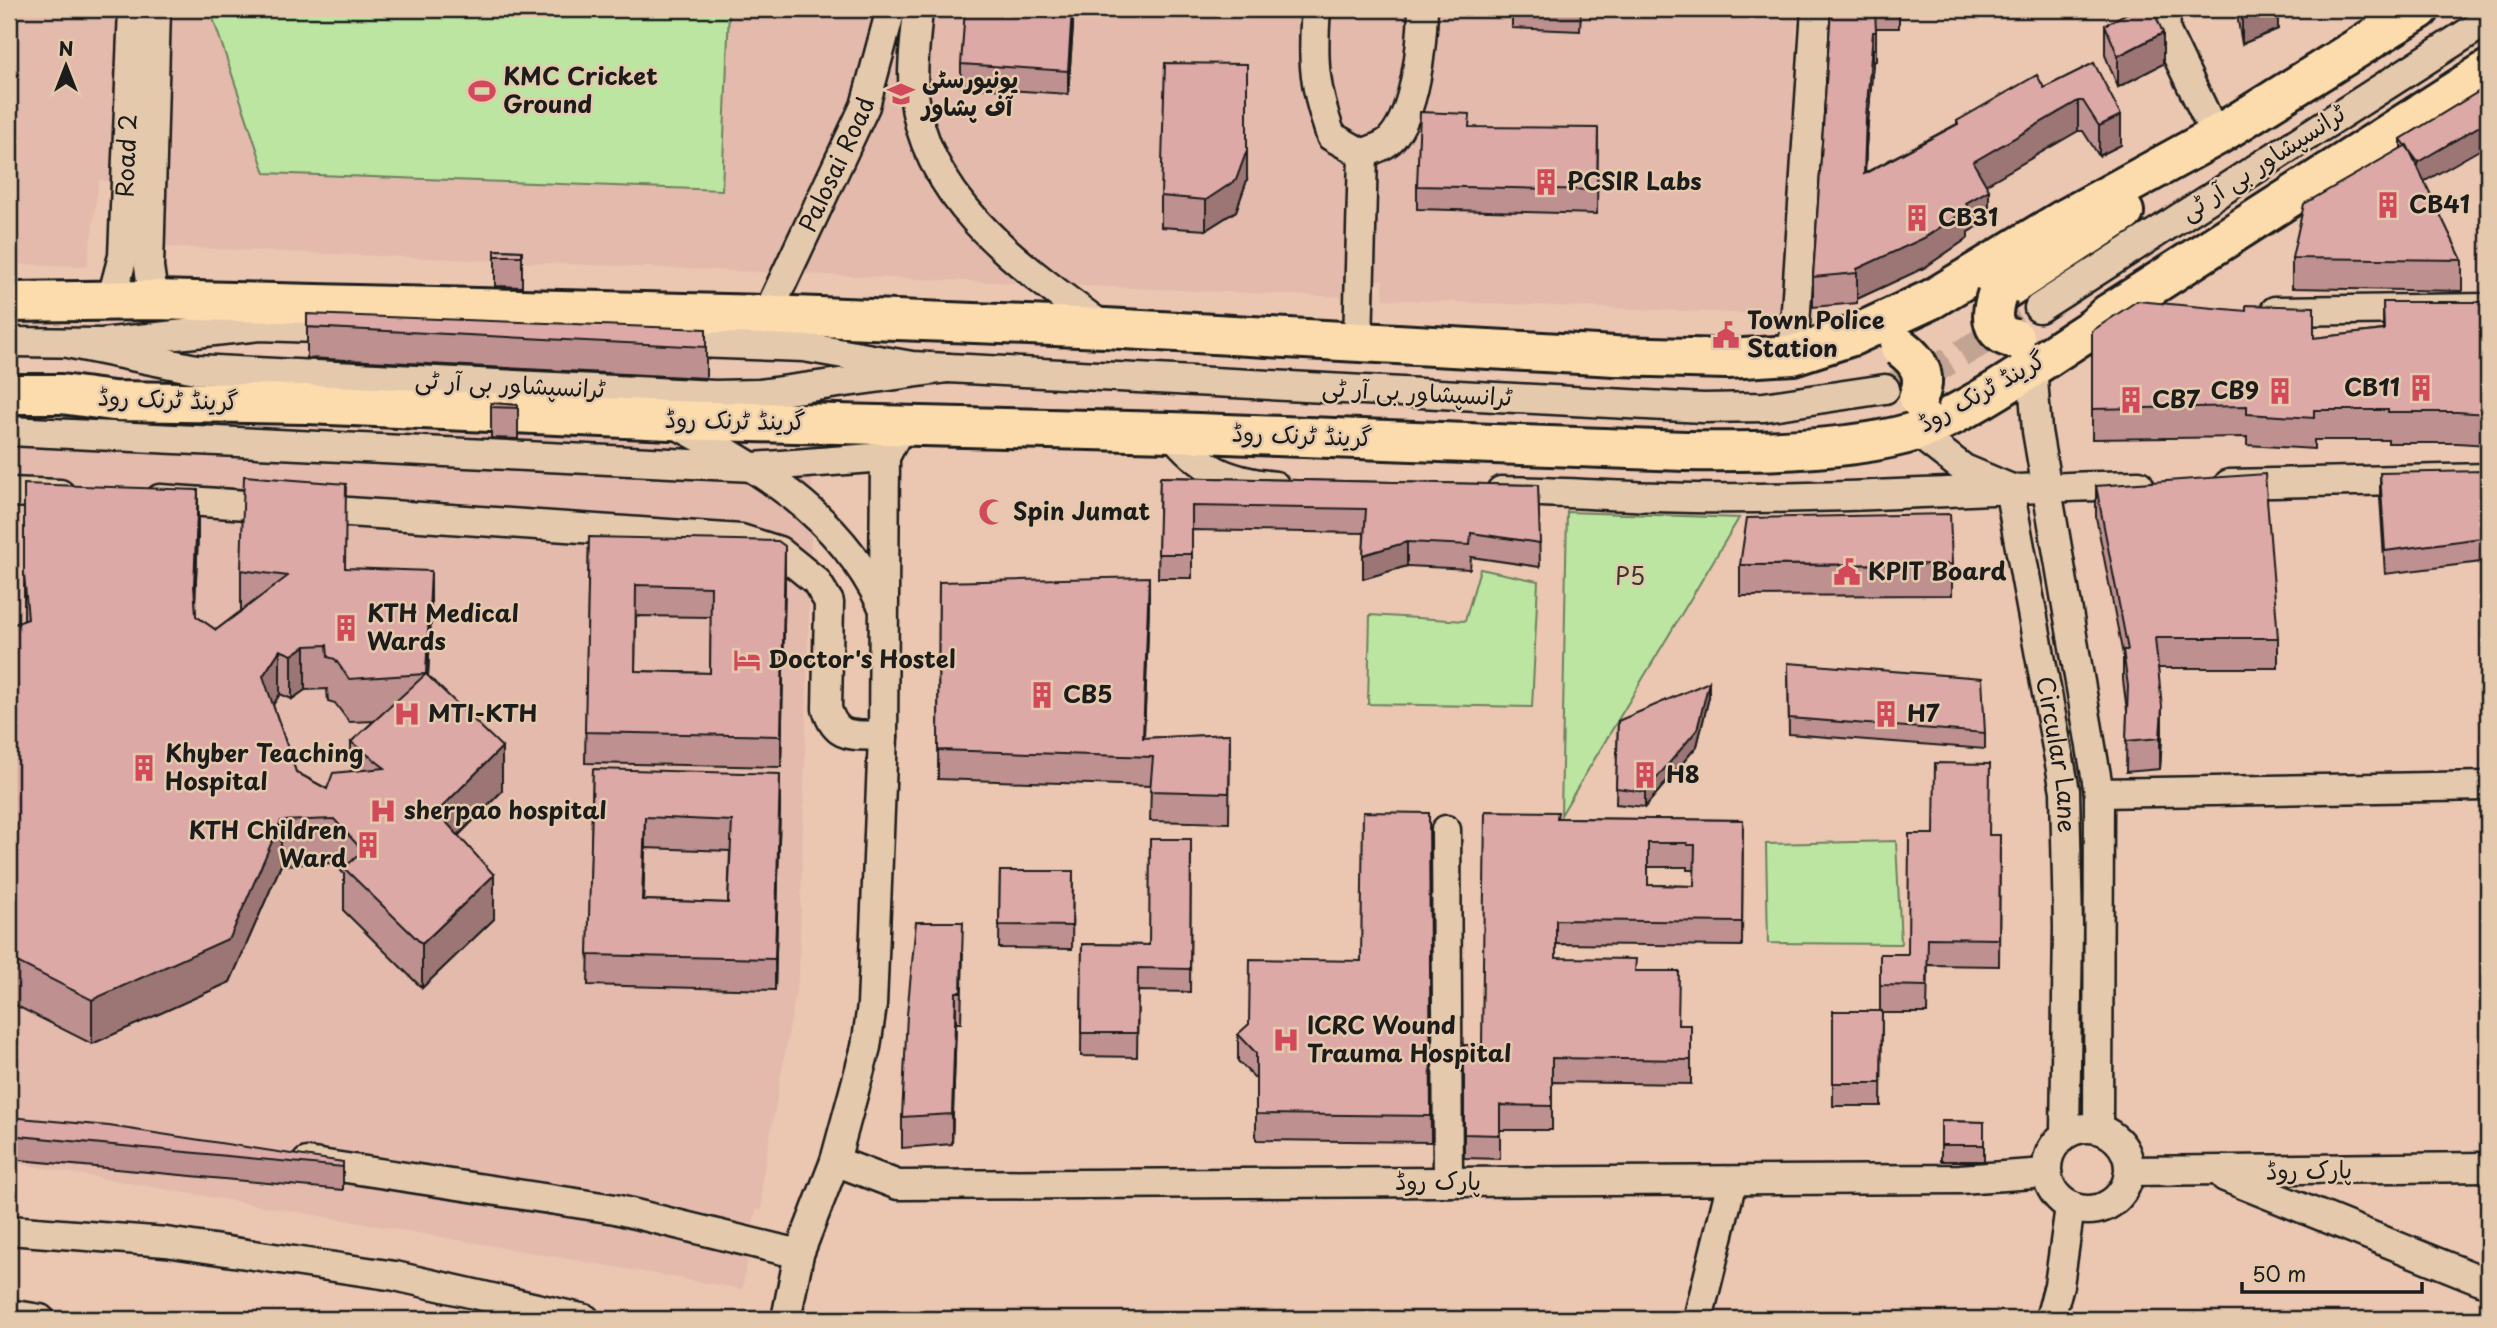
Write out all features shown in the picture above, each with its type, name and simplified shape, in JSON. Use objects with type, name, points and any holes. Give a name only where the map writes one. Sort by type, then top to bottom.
[{"type":"highway","points":[[9,302],[154,300],[767,315],[1105,328],[1358,343],[1727,359],[1793,355],[1852,336],[1932,299],[2061,220],[2205,142],[2415,10]]},
{"type":"highway","points":[[2027,369],[2030,337],[2403,100],[2484,72]]},
{"type":"highway","name":"گرینڈ ٹرنک روڈ","points":[[9,394],[61,394],[113,401],[307,404],[670,420],[1535,443],[1582,430],[1810,429],[1899,412],[1925,428],[1939,423],[2094,327],[2108,314],[2484,72]]},
{"type":"highway","points":[[2027,369],[1993,324],[1992,311],[1997,295],[2162,187],[2205,142]]},
{"type":"highway","points":[[1852,336],[1900,347],[1917,363],[1923,378],[1925,428]]},
{"type":"street","name":"Road 2","points":[[111,301],[123,256],[133,9]]},
{"type":"street","name":"Road 2","points":[[154,300],[149,267],[156,9]]},
{"type":"street","name":"Palosai Road","points":[[767,315],[865,106],[891,9]]},
{"type":"street","points":[[918,9],[914,94],[927,147],[941,175],[981,228],[1037,278],[1105,328]]},
{"type":"street","points":[[1316,9],[1313,54],[1316,95],[1331,136],[1363,154]]},
{"type":"street","points":[[1363,154],[1391,139],[1411,100],[1422,50],[1423,9]]},
{"type":"street","points":[[1793,355],[1816,9]]},
{"type":"street","points":[[2165,9],[2166,32],[2205,142]]},
{"type":"street","name":"ٹرانسپشاور بی آر ٹی","points":[[2039,308],[2488,20]]},
{"type":"street","points":[[1358,343],[1363,154]]},
{"type":"street","points":[[2244,312],[2488,308]]},
{"type":"street","points":[[2108,314],[2162,313]]},
{"type":"street","name":"ٹرانسپشاور بی آر ٹی","points":[[9,342],[72,344],[197,335],[260,326],[469,334]]},
{"type":"street","name":"ٹرانسپشاور بی آر ٹی","points":[[636,341],[804,347],[948,368],[1703,408],[1764,407],[1925,428]]},
{"type":"street","name":"ٹرانسپشاور بی آر ٹی","points":[[72,344],[196,369],[715,395],[759,394],[948,368]]},
{"type":"street","points":[[2027,369],[2098,793],[2098,1129]]},
{"type":"street","points":[[670,420],[754,467],[816,514],[855,556],[884,610]]},
{"type":"street","points":[[786,1319],[799,1254],[835,1161],[866,1047],[872,1005],[883,736],[885,457],[896,436],[910,426]]},
{"type":"street","points":[[1925,428],[2009,488]]},
{"type":"street","points":[[9,431],[754,467],[885,457]]},
{"type":"street","points":[[1171,432],[1189,455],[1213,471],[1254,484],[1307,488]]},
{"type":"street","points":[[1480,491],[1692,498],[1885,496],[2009,488],[2488,478]]},
{"type":"street","name":"Circular Lane","points":[[2009,488],[2065,791],[2068,928],[2065,1134]]},
{"type":"street","points":[[9,492],[88,496]]},
{"type":"street","points":[[128,498],[741,540],[779,551],[816,581],[829,603],[827,709],[832,724],[842,733],[883,736]]},
{"type":"street","points":[[2098,793],[2488,786]]},
{"type":"street","points":[[1446,830],[1448,1182]]},
{"type":"street","points":[[2080,1129],[2098,1129],[2115,1138],[2123,1147],[2130,1171],[2124,1191],[2109,1205],[2090,1210],[2070,1206],[2054,1193],[2047,1173],[2050,1153],[2065,1134],[2080,1129]]},
{"type":"street","points":[[285,1159],[615,1209],[799,1254]]},
{"type":"street","name":"پارک روڈ","points":[[835,1161],[898,1185],[1960,1180],[2047,1173]]},
{"type":"street","name":"پارک روڈ","points":[[2130,1171],[2488,1167]]},
{"type":"street","points":[[2213,1172],[2488,1283]]},
{"type":"street","points":[[1698,1319],[1732,1181]]},
{"type":"street","points":[[2050,1319],[2059,1285],[2070,1206]]},
{"type":"street","points":[[9,1230],[166,1242],[394,1276],[585,1319]]},
{"type":"street","points":[[9,1314],[40,1319]]},
{"type":"shaded area","name":"یونیورسٹی آف پشاور","points":[[9,9],[1797,9],[1785,315],[1384,299],[1383,280],[1348,280],[1346,297],[148,246],[152,186],[99,180],[87,266],[9,264]]},
{"type":"shaded area","name":"MTI-KTH","points":[[9,417],[121,431],[505,433],[813,453],[799,974],[762,1181],[762,1210],[756,1210],[742,1289],[9,1162]]},
{"type":"green space","name":"KMC Cricket Ground","points":[[210,9],[729,9],[722,190],[265,173]]},
{"type":"green space","name":"P5","points":[[1567,512],[1739,518],[1561,815]]},
{"type":"green space","points":[[1480,569],[1538,581],[1532,707],[1368,704],[1370,615],[1465,621]]},
{"type":"green space","points":[[1896,841],[1901,944],[1768,943],[1766,844]]},
{"type":"building","points":[[965,9],[1072,9],[1068,71],[961,64]]},
{"type":"building","points":[[1831,9],[1875,9],[1876,32],[1873,32],[1864,174],[1958,124],[1957,121],[2037,75],[2044,88],[2094,63],[2121,115],[2099,126],[2083,101],[2078,101],[1973,162],[1989,190],[1966,203],[1968,209],[1924,238],[1857,269],[1857,273],[1813,277]]},
{"type":"building","points":[[2134,9],[2153,9],[2163,33],[2118,56],[2105,25]]},
{"type":"building","points":[[2241,9],[2257,9],[2242,15]]},
{"type":"building","points":[[1165,63],[1247,64],[1247,150],[1236,180],[1206,200],[1161,196]]},
{"type":"building","points":[[2488,86],[2488,121],[2418,162],[2401,139]]},
{"type":"building","points":[[1420,112],[1470,114],[1469,127],[1598,128],[1597,190],[1417,186]]},
{"type":"building","name":"CB41","points":[[2407,145],[2462,260],[2292,258],[2304,204]]},
{"type":"building","points":[[495,250],[522,251],[522,256],[495,256]]},
{"type":"building","points":[[2137,301],[2246,311],[2246,305],[2314,307],[2314,338],[2384,330],[2383,302],[2488,302],[2488,414],[2314,410],[2314,418],[2247,414],[2247,406],[2092,409],[2092,331]]},
{"type":"building","points":[[307,314],[706,329],[706,347],[307,327]]},
{"type":"building","points":[[491,403],[518,405],[518,408],[491,407]]},
{"type":"building","points":[[2484,471],[2481,538],[2385,551],[2380,473]]},
{"type":"building","points":[[2265,474],[2278,638],[2155,638],[2162,707],[2160,738],[2126,741],[2128,686],[2123,650],[2128,650],[2096,486]]},
{"type":"building","points":[[244,476],[346,484],[345,568],[431,571],[426,674],[502,747],[437,812],[494,875],[422,944],[344,868],[363,851],[334,819],[281,821],[230,938],[92,1000],[9,958],[9,626],[28,619],[24,573],[24,484],[198,490],[194,585],[196,616],[216,630],[288,576],[241,570]],"holes":[[[327,645],[328,657],[335,659],[349,679],[426,674],[351,742],[385,768],[333,773],[327,789],[296,772],[263,676],[280,650],[292,655],[305,646]]]},
{"type":"building","points":[[1160,477],[1538,485],[1540,543],[1471,533],[1470,545],[1407,542],[1363,555],[1366,509],[1192,506],[1192,554],[1158,554]]},
{"type":"building","points":[[1950,514],[1952,564],[1740,565],[1747,518]]},
{"type":"building","name":"Doctor's Hostel","points":[[589,537],[778,541],[785,546],[781,736],[585,732]],"holes":[[[636,585],[711,587],[710,673],[635,671]]]},
{"type":"building","name":"CB5","points":[[1149,577],[1143,738],[1230,734],[1229,793],[1150,791],[1153,757],[938,750],[939,582]]},
{"type":"building","name":"H7","points":[[1788,663],[1982,678],[1985,733],[1789,718]]},
{"type":"building","name":"H8","points":[[1709,682],[1697,730],[1645,792],[1616,788],[1618,721]]},
{"type":"building","points":[[1935,763],[1990,764],[1989,835],[2000,835],[1999,939],[1928,938],[1927,986],[1880,985],[1880,954],[1908,954],[1909,834],[1934,834]]},
{"type":"building","points":[[593,769],[780,774],[775,959],[588,955]],"holes":[[[645,817],[732,821],[728,903],[642,900]]]},
{"type":"building","points":[[1485,811],[1558,812],[1557,818],[1743,820],[1742,922],[1556,920],[1556,958],[1636,959],[1635,971],[1679,971],[1678,1025],[1691,1025],[1691,1060],[1552,1058],[1552,1106],[1500,1105],[1500,1135],[1464,1134],[1464,1045],[1482,1045]],"holes":[[[1648,843],[1695,845],[1694,886],[1648,885]]]},
{"type":"building","points":[[1363,812],[1429,813],[1431,1116],[1256,1114],[1256,1053],[1238,1034],[1249,1024],[1250,959],[1361,961]]},
{"type":"building","points":[[1150,839],[1191,839],[1190,969],[1138,968],[1137,1033],[1081,1033],[1082,944],[1149,945]]},
{"type":"building","points":[[1000,871],[1073,871],[1072,926],[999,925]]},
{"type":"building","points":[[916,922],[963,922],[961,992],[956,992],[952,1114],[902,1117],[907,1015]]},
{"type":"building","points":[[1833,1011],[1882,1011],[1881,1083],[1833,1083]]},
{"type":"building","points":[[9,1117],[109,1126],[343,1162],[343,1167],[9,1135]]},
{"type":"building","points":[[1941,1121],[1984,1122],[1984,1145],[1941,1145]]},
{"type":"tunnel","points":[[1885,389],[1935,369],[2039,308]]},
{"type":"place","name":"KMC Cricket Ground","points":[[482,91]]},
{"type":"place","name":"یونیورسٹی آف پشاور","points":[[901,94]]},
{"type":"place","name":"PCSIR Labs","points":[[1546,182]]},
{"type":"place","name":"CB41","points":[[2388,205]]},
{"type":"place","name":"CB31","points":[[1917,218]]},
{"type":"place","name":"Town Police Station","points":[[1726,335]]},
{"type":"place","name":"CB11","points":[[2421,388]]},
{"type":"place","name":"CB9","points":[[2280,391]]},
{"type":"place","name":"CB7","points":[[2131,400]]},
{"type":"place","name":"Spin Jumat","points":[[992,512]]},
{"type":"place","name":"KPIT Board","points":[[1847,572]]},
{"type":"place","name":"KTH Medical Wards","points":[[346,628]]},
{"type":"place","name":"Doctor's Hostel","points":[[747,660]]},
{"type":"place","name":"CB5","points":[[1042,695]]},
{"type":"place","name":"MTI-KTH","points":[[407,714]]},
{"type":"place","name":"H7","points":[[1886,714]]},
{"type":"place","name":"Khyber Teaching Hospital","points":[[144,768]]},
{"type":"place","name":"H8","points":[[1645,775]]},
{"type":"place","name":"sherpao hospital","points":[[383,811]]},
{"type":"place","name":"KTH Children Ward","points":[[368,845]]},
{"type":"place","name":"ICRC Wound Trauma Hospital","points":[[1286,1040]]}]
